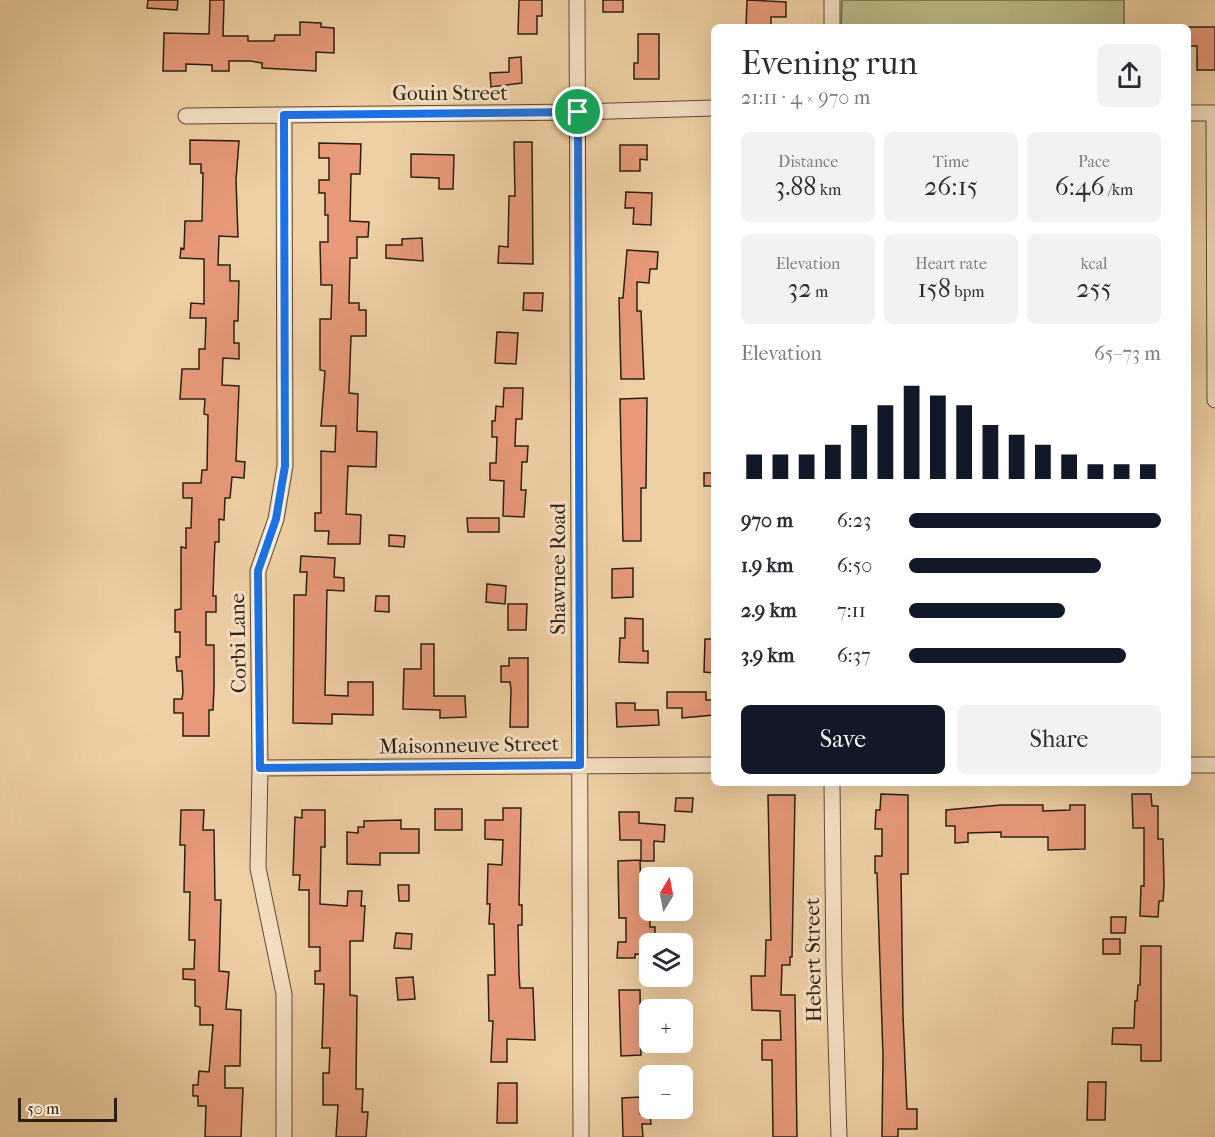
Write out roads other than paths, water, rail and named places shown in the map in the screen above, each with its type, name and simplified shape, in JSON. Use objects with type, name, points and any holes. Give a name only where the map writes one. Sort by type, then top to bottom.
[{"type":"street","name":"Shawnee Road","points":[[577,0],[581,1137]]},
{"type":"street","points":[[832,0],[832,24]]},
{"type":"street","name":"Gouin Street","points":[[186,116],[578,112],[711,108]]},
{"type":"street","points":[[1191,112],[1215,113],[1215,400]]},
{"type":"street","name":"Corbi Lane","points":[[284,115],[285,466],[276,519],[258,571],[260,768],[258,868],[284,994],[284,1137]]},
{"type":"street","name":"Maisonneuve Street","points":[[260,768],[711,765]]},
{"type":"street","points":[[1191,765],[1215,765]]},
{"type":"street","name":"Hebert Street","points":[[832,786],[839,1137]]}]
